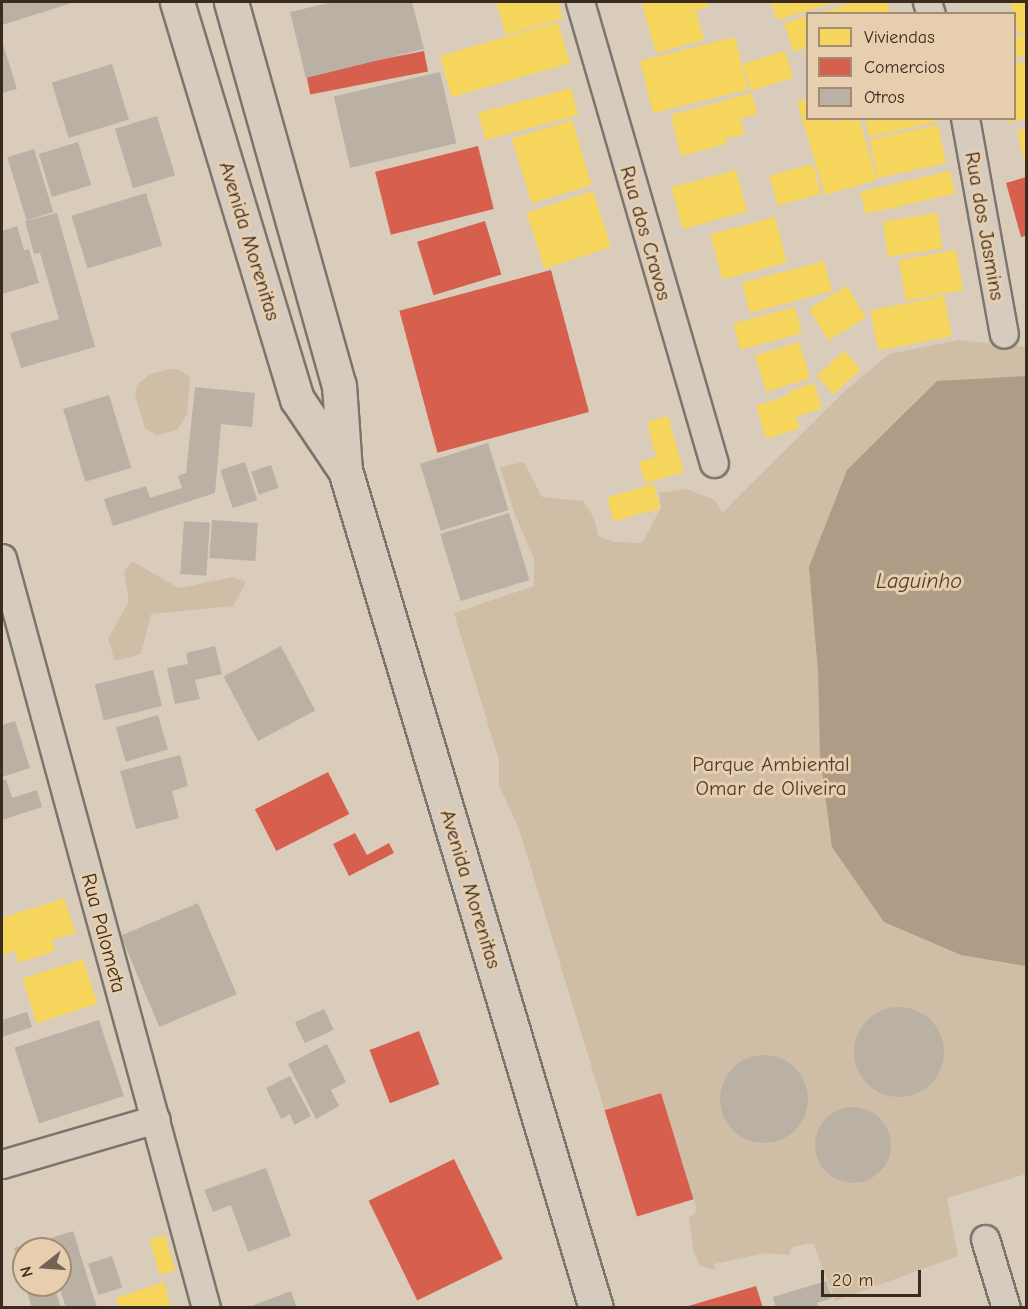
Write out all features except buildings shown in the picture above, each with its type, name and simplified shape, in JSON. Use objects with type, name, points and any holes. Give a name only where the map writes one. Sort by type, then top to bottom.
[{"type":"main road","name":"Avenida Morenitas","points":[[177,2],[297,399],[345,470]]},
{"type":"main road","name":"Avenida Morenitas","points":[[231,2],[339,384],[345,470],[596,1308]]},
{"type":"street","name":"Rua dos Cravos","points":[[580,2],[714,463]]},
{"type":"street","name":"Rua dos Jasmins","points":[[965,120],[1004,334]]},
{"type":"street","name":"Rua Palometa","points":[[2,558],[206,1308]]},
{"type":"street","points":[[2,1164],[156,1119]]},
{"type":"street","points":[[985,1239],[1006,1308]]},
{"type":"green space","name":"Parque Ambiental Omar de Oliveira","points":[[959,340],[1026,347],[1026,1174],[947,1198],[958,1256],[835,1301],[813,1243],[792,1247],[789,1255],[765,1253],[714,1264],[715,1270],[700,1266],[693,1249],[689,1218],[697,1211],[682,1160],[670,1146],[661,1093],[605,1111],[519,829],[499,785],[499,760],[454,613],[534,586],[534,558],[515,515],[500,467],[524,462],[542,497],[583,501],[594,518],[598,536],[614,542],[642,543],[661,508],[659,493],[686,489],[715,500],[722,513],[846,390],[889,354]]},
{"type":"green space","points":[[170,369],[180,370],[190,377],[187,414],[177,430],[156,435],[145,428],[135,395],[137,385],[150,374]]},
{"type":"green space","points":[[132,561],[179,588],[233,577],[246,582],[233,606],[151,614],[141,654],[115,661],[108,639],[129,601],[124,572]]},
{"type":"water","name":"Laguinho","points":[[1026,376],[1026,966],[961,955],[884,922],[832,847],[820,756],[818,671],[809,567],[847,470],[937,381]]}]
